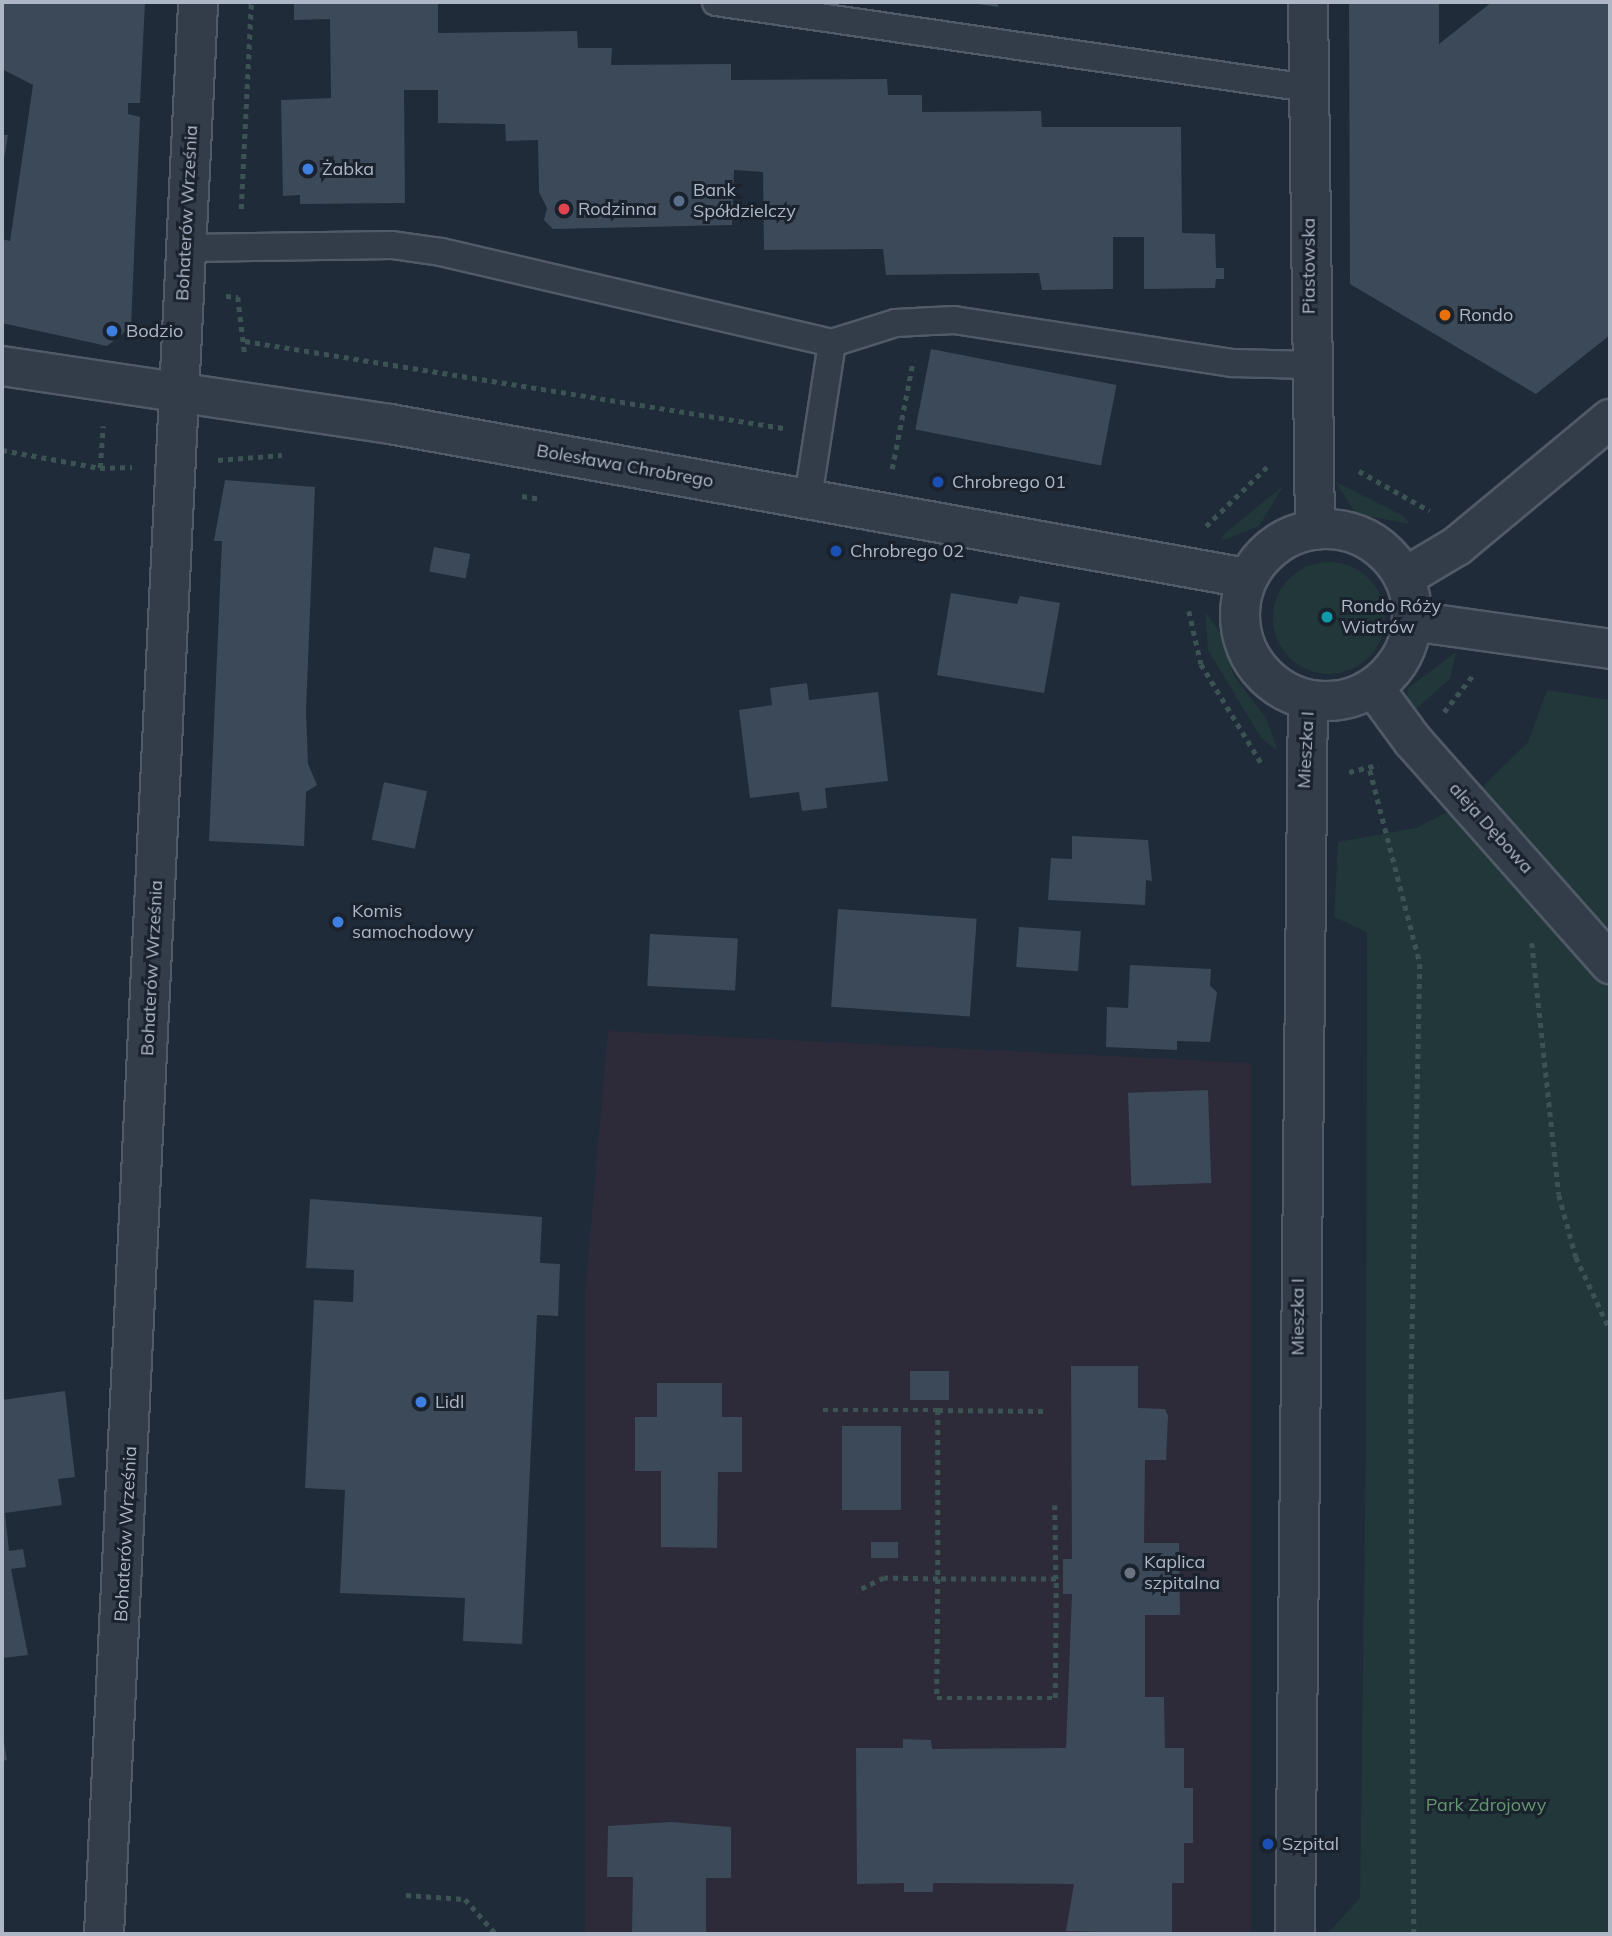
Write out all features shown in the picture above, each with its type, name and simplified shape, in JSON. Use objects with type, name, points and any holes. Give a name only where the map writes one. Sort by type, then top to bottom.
[{"type":"street","name":"Bohaterów Września","points":[[104,1934],[198,2]]},
{"type":"street","name":"Piastowska","points":[[1308,2],[1310,365],[1315,530]]},
{"type":"street","name":"Bolesława Chrobrego","points":[[2,366],[178,392],[808,498],[1246,578]]},
{"type":"street","points":[[1405,578],[1457,546],[1610,419]]},
{"type":"street","points":[[1315,530],[1357,534],[1379,546],[1405,578],[1412,621],[1404,652],[1374,688],[1346,700],[1308,700],[1266,678],[1245,646],[1239,616],[1246,578],[1272,547],[1315,530]]},
{"type":"street","points":[[1412,621],[1610,649]]},
{"type":"street","name":"aleja Dębowa","points":[[1374,688],[1413,741],[1610,964]]},
{"type":"street","name":"Mieszka I","points":[[1295,1934],[1304,772],[1308,700]]},
{"type":"lane","points":[[716,2],[1308,88]]},
{"type":"lane","points":[[184,247],[392,245],[441,253],[832,344],[921,321],[954,320],[1233,363],[1310,365]]},
{"type":"lane","points":[[808,498],[832,344]]},
{"type":"path","points":[[238,297],[251,2]]},
{"type":"path","points":[[891,474],[921,321]]},
{"type":"path","points":[[245,341],[818,434]]},
{"type":"path","points":[[2,450],[100,468],[294,456]]},
{"type":"path","points":[[881,471],[905,476]]},
{"type":"path","points":[[518,495],[544,500]]},
{"type":"path","points":[[1193,521],[1207,524]]},
{"type":"path","points":[[1188,604],[1201,664],[1249,747],[1266,770],[1370,770],[1413,741],[1471,679],[1483,631]]},
{"type":"path","points":[[1370,770],[1420,964],[1411,1399],[1414,1934]]},
{"type":"path","points":[[1531,931],[1559,1195],[1576,1257],[1610,1330]]},
{"type":"path","points":[[822,1410],[1044,1410]]},
{"type":"path","points":[[938,1410],[937,1698],[1055,1698],[1055,1505]]},
{"type":"path","points":[[857,1591],[884,1578],[1056,1579]]},
{"type":"path","points":[[406,1895],[465,1899],[496,1934]]},
{"type":"shaded area","points":[[608,1031],[1251,1063],[1251,1934],[585,1934],[585,1295]]},
{"type":"green space","points":[[1336,482],[1403,516],[1410,524],[1356,514]]},
{"type":"green space","points":[[1284,485],[1259,526],[1221,541],[1223,535]]},
{"type":"green space","points":[[1329,562],[1351,566],[1369,578],[1381,596],[1385,618],[1381,640],[1369,658],[1351,670],[1329,674],[1307,670],[1289,658],[1277,640],[1273,618],[1277,596],[1289,578],[1307,566]]},
{"type":"green space","points":[[1205,611],[1221,634],[1234,676],[1266,718],[1278,751],[1261,738],[1208,650]]},
{"type":"green space","points":[[1456,652],[1450,679],[1409,715],[1407,689]]},
{"type":"green space","name":"Park Zdrojowy","points":[[1547,690],[1610,700],[1610,1934],[1327,1934],[1360,1898],[1366,1439],[1367,932],[1334,917],[1338,842],[1416,828],[1467,802],[1528,742]]},
{"type":"building","points":[[2,2],[145,2],[140,103],[128,103],[128,114],[140,117],[131,327],[107,346],[2,323],[2,239],[10,241],[33,85],[2,69]]},
{"type":"building","points":[[294,2],[438,2],[438,33],[577,31],[578,48],[612,48],[611,65],[731,64],[731,80],[887,79],[888,95],[922,95],[922,112],[1041,111],[1042,127],[1181,127],[1182,233],[1215,234],[1216,268],[1224,268],[1224,279],[1216,279],[1215,288],[1144,289],[1144,237],[1113,237],[1113,289],[1042,290],[1039,273],[886,275],[883,249],[764,250],[763,172],[734,170],[732,225],[553,229],[544,220],[547,208],[539,192],[538,140],[506,141],[505,124],[438,123],[438,90],[404,90],[405,203],[300,204],[300,195],[283,196],[281,100],[331,98],[330,19],[294,20]]},
{"type":"building","points":[[964,2],[998,2],[998,7]]},
{"type":"building","points":[[1349,2],[1439,2],[1439,44],[1492,2],[1610,2],[1610,335],[1536,394],[1350,284]]},
{"type":"building","points":[[2,135],[8,135],[3,165],[2,165]]},
{"type":"building","points":[[931,349],[1117,385],[1101,466],[915,429]]},
{"type":"building","points":[[225,480],[315,487],[306,711],[308,764],[317,785],[306,792],[304,846],[209,841],[222,541],[214,541]]},
{"type":"building","points":[[434,547],[470,554],[466,579],[429,572]]},
{"type":"building","points":[[951,593],[1017,604],[1020,596],[1060,603],[1044,693],[937,675]]},
{"type":"building","points":[[807,683],[809,700],[878,692],[888,781],[825,788],[827,808],[802,811],[799,792],[750,798],[739,710],[772,705],[770,688]]},
{"type":"building","points":[[384,782],[427,791],[415,849],[372,840]]},
{"type":"building","points":[[1072,836],[1148,840],[1152,881],[1146,880],[1145,905],[1048,900],[1051,858],[1072,859]]},
{"type":"building","points":[[838,909],[977,919],[970,1016],[831,1007]]},
{"type":"building","points":[[1019,927],[1081,931],[1078,971],[1016,967]]},
{"type":"building","points":[[650,934],[738,939],[735,991],[647,986]]},
{"type":"building","points":[[1130,965],[1211,969],[1210,986],[1217,992],[1210,1042],[1177,1041],[1177,1050],[1106,1047],[1107,1007],[1128,1008]]},
{"type":"building","points":[[1208,1090],[1211,1183],[1131,1186],[1128,1093]]},
{"type":"building","name":"Lidl","points":[[310,1199],[542,1217],[540,1263],[560,1264],[558,1316],[537,1315],[522,1644],[463,1641],[465,1598],[340,1593],[345,1490],[305,1488],[314,1300],[353,1302],[354,1270],[306,1268]]},
{"type":"building","points":[[1071,1366],[1138,1366],[1138,1408],[1165,1409],[1168,1416],[1166,1460],[1145,1460],[1144,1543],[1179,1543],[1180,1615],[1145,1615],[1145,1697],[1164,1697],[1165,1748],[1184,1748],[1184,1788],[1193,1788],[1193,1843],[1184,1843],[1184,1883],[1172,1883],[1172,1934],[1066,1931],[1074,1884],[933,1883],[933,1892],[904,1892],[904,1883],[857,1884],[856,1748],[903,1748],[903,1739],[931,1740],[932,1749],[1066,1748],[1072,1594],[1063,1594],[1063,1559],[1072,1559]]},
{"type":"building","points":[[910,1371],[949,1371],[949,1400],[910,1400]]},
{"type":"building","points":[[657,1383],[722,1383],[722,1417],[742,1417],[742,1472],[718,1472],[717,1548],[661,1547],[661,1471],[635,1471],[635,1417],[657,1417]]},
{"type":"building","points":[[65,1391],[75,1477],[58,1479],[62,1505],[5,1513],[9,1551],[23,1549],[26,1567],[11,1569],[28,1655],[2,1658],[2,1400]]},
{"type":"building","points":[[842,1426],[901,1426],[901,1510],[842,1510]]},
{"type":"building","points":[[871,1542],[898,1542],[898,1558],[871,1558]]},
{"type":"building","points":[[2,1732],[7,1760],[2,1761]]},
{"type":"building","points":[[671,1822],[731,1827],[731,1878],[706,1878],[706,1934],[632,1934],[633,1877],[607,1877],[608,1826]]},
{"type":"place","name":"Żabka","points":[[308,169]]},
{"type":"place","name":"Bank Spółdzielczy","points":[[679,201]]},
{"type":"place","name":"Rodzinna","points":[[564,209]]},
{"type":"place","name":"Rondo","points":[[1445,315]]},
{"type":"place","name":"Bodzio","points":[[112,331]]},
{"type":"place","name":"Chrobrego 01","points":[[938,482]]},
{"type":"place","name":"Chrobrego 02","points":[[836,551]]},
{"type":"place","name":"Rondo Róży Wiatrów","points":[[1327,617]]},
{"type":"place","name":"Komis samochodowy","points":[[338,922]]},
{"type":"place","name":"Lidl","points":[[421,1402]]},
{"type":"place","name":"Kaplica szpitalna","points":[[1130,1573]]},
{"type":"place","name":"Szpital","points":[[1268,1844]]}]
